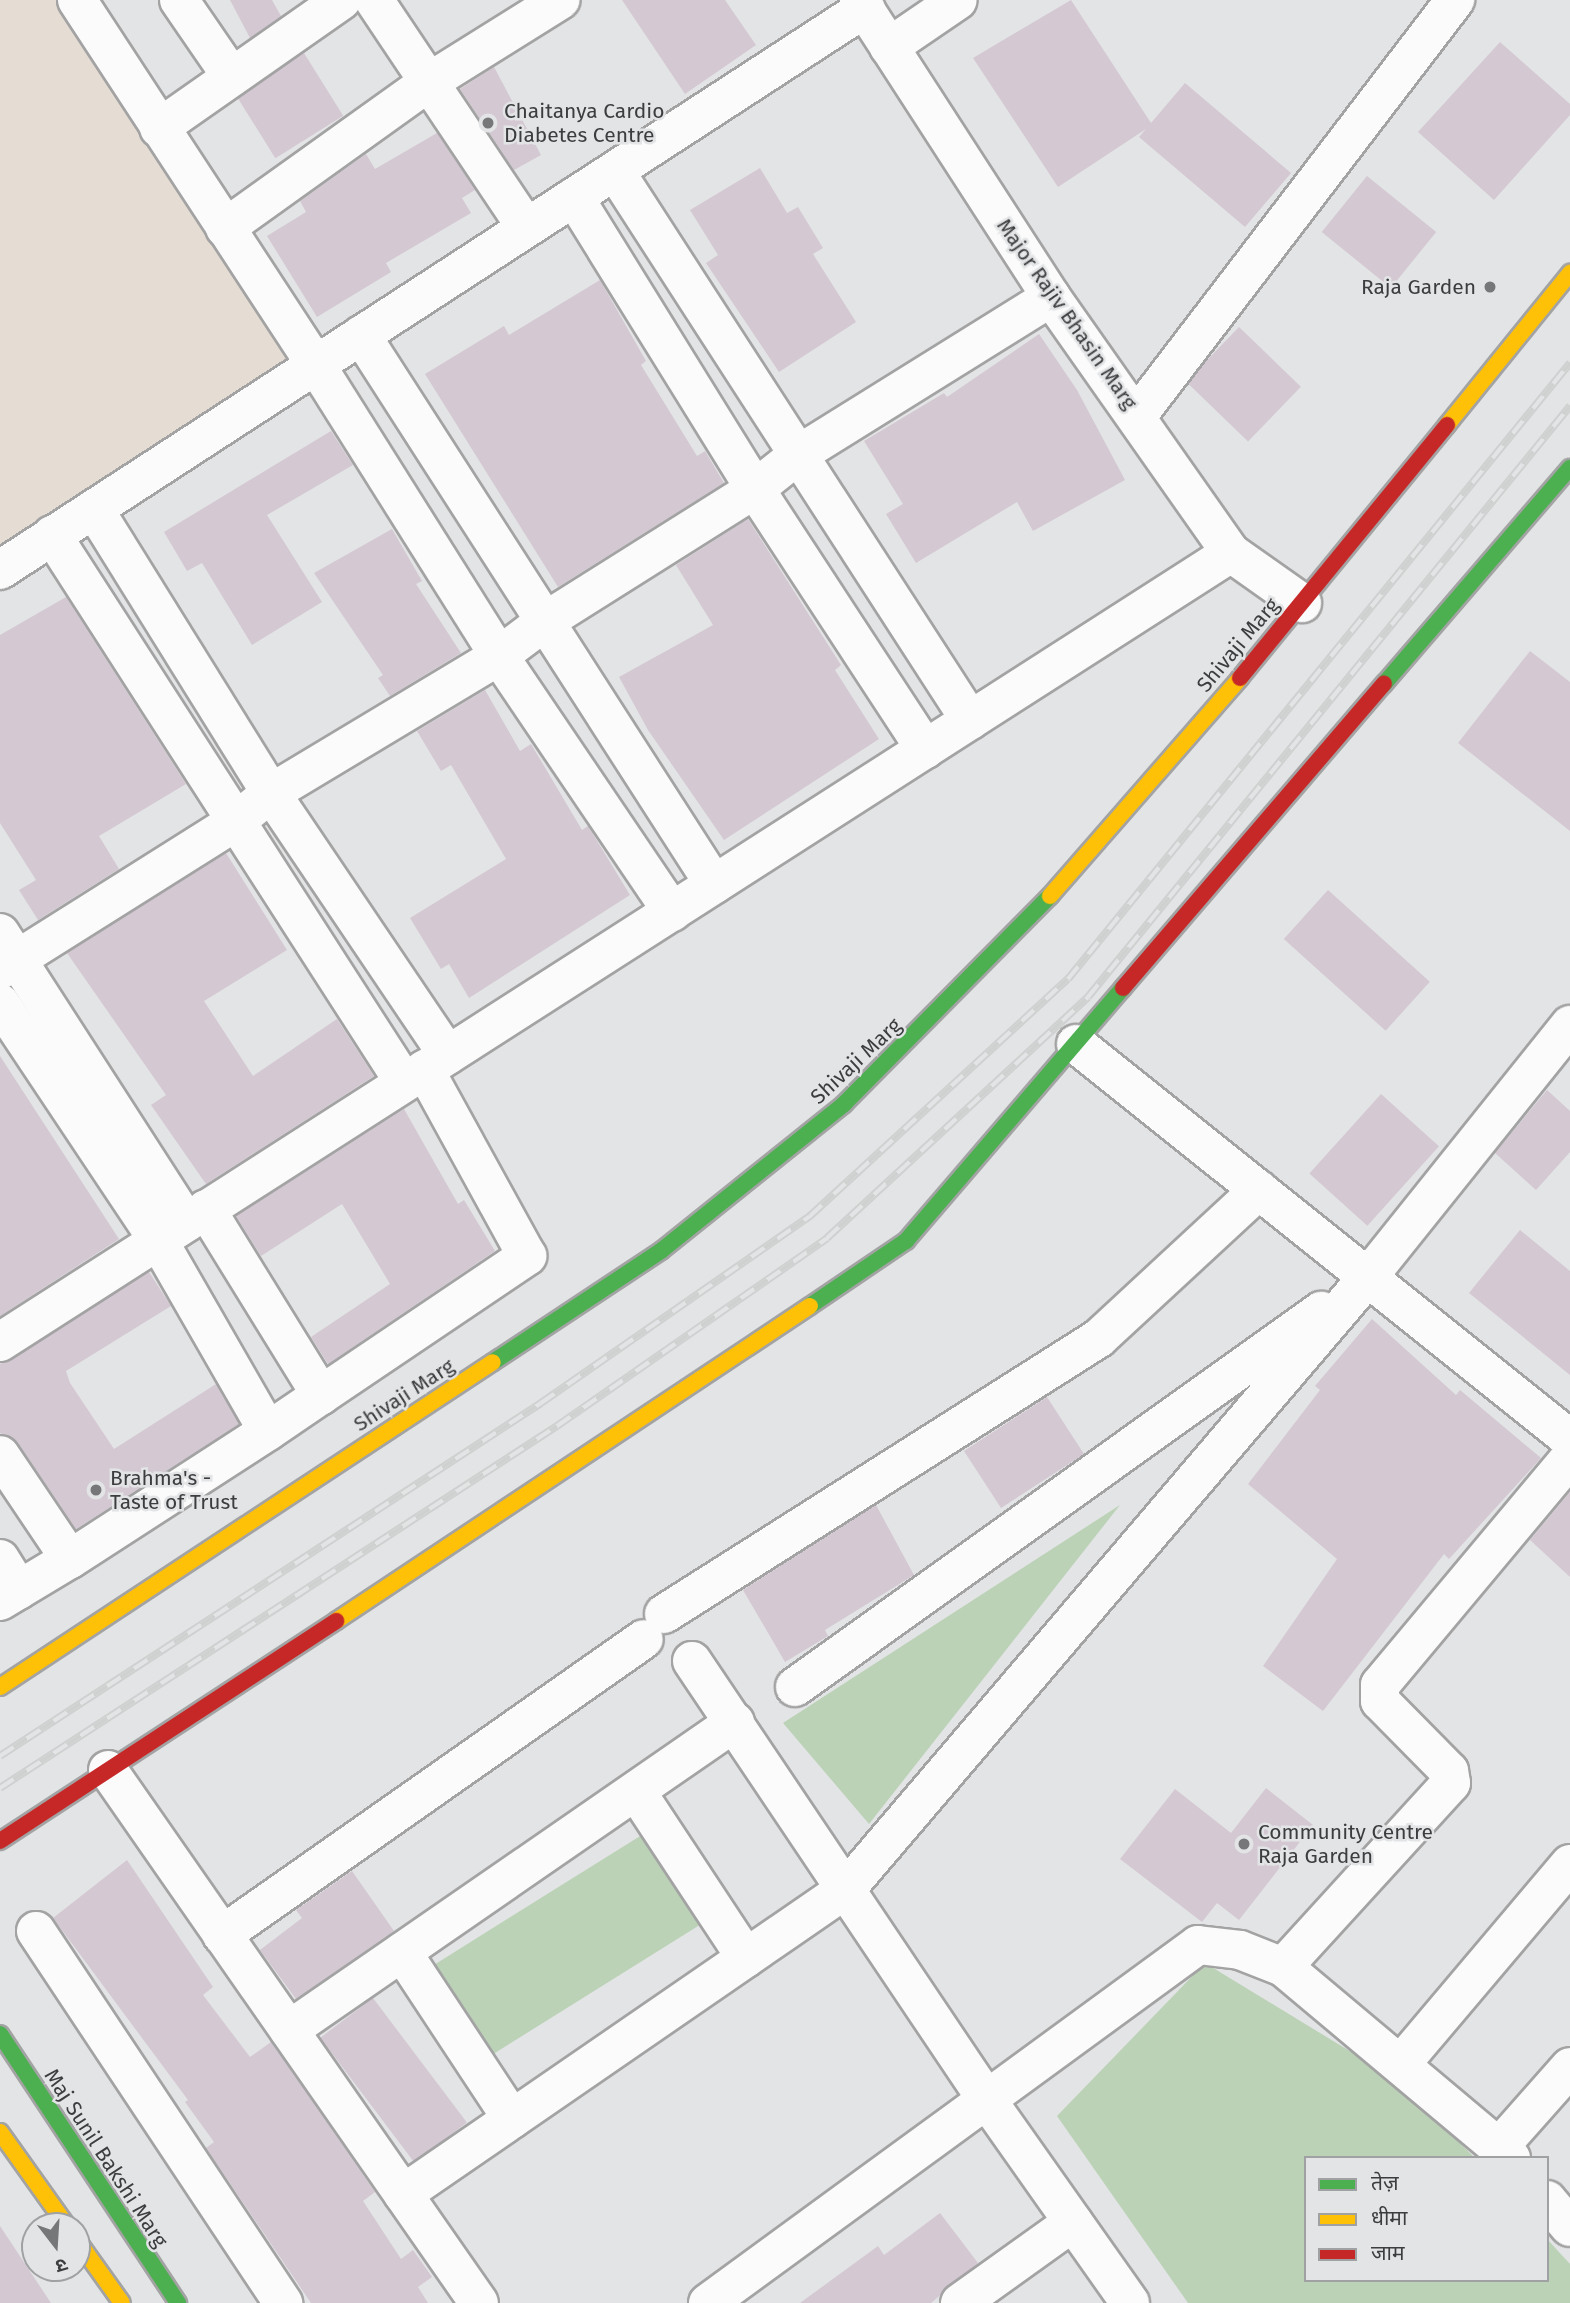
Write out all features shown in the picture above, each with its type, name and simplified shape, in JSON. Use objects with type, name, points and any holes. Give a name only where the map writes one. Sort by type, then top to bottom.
[{"type":"main road","name":"Shivaji Marg","points":[[0,1688],[662,1250],[844,1104],[1014,937],[1301,603],[1570,273]]},
{"type":"main road","points":[[0,1841],[635,1425],[906,1241],[1570,468]]},
{"type":"main road","name":"Maj Sunil Bakshi Marg","points":[[0,2034],[178,2303]]},
{"type":"main road","points":[[0,2132],[57,2212]]},
{"type":"main road","points":[[91,2260],[122,2303]]},
{"type":"street","points":[[77,0],[316,365],[499,656],[672,912]]},
{"type":"street","points":[[179,0],[232,77]]},
{"type":"street","points":[[159,128],[342,0]]},
{"type":"street","points":[[374,0],[526,227]]},
{"type":"street","points":[[225,228],[429,82],[560,0]]},
{"type":"street","points":[[888,47],[958,0]]},
{"type":"street","points":[[1137,416],[1455,0]]},
{"type":"street","points":[[0,570],[574,197],[862,4]]},
{"type":"street","name":"Major Rajiv Bhasin Marg","points":[[862,4],[1051,297],[1231,553],[1301,603]]},
{"type":"street","points":[[615,170],[970,720]]},
{"type":"street","points":[[574,197],[755,489],[925,749]]},
{"type":"street","points":[[268,1430],[183,1224],[6,954],[235,822],[271,793],[499,656],[547,620],[755,489],[799,454],[1051,297]]},
{"type":"street","points":[[361,335],[547,620],[714,884]]},
{"type":"street","points":[[6,1583],[70,1559],[527,1256],[271,793],[94,509]]},
{"type":"street","points":[[52,535],[235,822],[425,1069]]},
{"type":"street","points":[[0,1342],[1231,553]]},
{"type":"street","points":[[0,1003],[321,1395]]},
{"type":"street","points":[[403,2194],[846,1889],[1368,1278],[1570,1025]]},
{"type":"street","points":[[1076,1044],[1570,1439]]},
{"type":"street","points":[[222,1935],[654,1626],[1099,1338],[1259,1190]]},
{"type":"street","points":[[795,1687],[1368,1278]]},
{"type":"street","points":[[0,1455],[70,1559]]},
{"type":"street","points":[[1283,1967],[1451,1783],[1449,1771],[1380,1701],[1378,1689],[1570,1458]]},
{"type":"street","points":[[692,1661],[987,2100],[1130,2303]]},
{"type":"street","points":[[289,2030],[735,1722]]},
{"type":"street","points":[[108,1770],[479,2303]]},
{"type":"street","points":[[636,1791],[746,1958]]},
{"type":"street","points":[[1401,2063],[1570,1864]]},
{"type":"street","points":[[36,1931],[283,2303]]},
{"type":"street","points":[[708,2303],[1198,1945],[1240,1950],[1283,1967],[1506,2152],[1570,2067]]},
{"type":"street","points":[[402,1952],[512,2119]]},
{"type":"street","points":[[1549,2202],[1570,2227]]},
{"type":"street","points":[[960,2303],[1073,2222]]},
{"type":"shaded area","points":[[0,0],[57,0],[289,361],[0,546]]},
{"type":"green space","points":[[1120,1505],[869,1824],[783,1723]]},
{"type":"green space","points":[[645,1833],[702,1924],[491,2055],[435,1964]]},
{"type":"green space","points":[[1205,1963],[1394,2078],[1473,2156],[1304,2156],[1304,2282],[1549,2282],[1549,2241],[1570,2264],[1570,2303],[1188,2303],[1057,2116]]},
{"type":"building","points":[[230,0],[272,0],[281,16],[250,38]]},
{"type":"building","points":[[622,0],[725,0],[756,45],[685,94]]},
{"type":"building","points":[[1071,0],[1151,123],[1185,83],[1291,173],[1245,227],[1139,137],[1146,129],[1058,187],[973,58]]},
{"type":"building","points":[[1500,42],[1570,104],[1570,115],[1494,200],[1418,132]]},
{"type":"building","points":[[304,53],[343,116],[275,158],[236,95]]},
{"type":"building","points":[[494,67],[541,155],[514,170],[460,89]]},
{"type":"building","points":[[437,133],[475,190],[462,198],[471,213],[386,263],[391,272],[317,317],[267,236],[306,212],[300,201],[366,154],[375,169]]},
{"type":"building","points":[[760,168],[787,213],[798,207],[823,248],[813,254],[856,322],[779,372],[706,263],[718,255],[690,210]]},
{"type":"building","points":[[1367,176],[1436,232],[1391,288],[1322,232]]},
{"type":"building","points":[[600,280],[646,361],[641,365],[697,456],[705,451],[724,483],[558,587],[425,374],[504,326],[509,335]]},
{"type":"building","points":[[1239,327],[1301,387],[1248,441],[1186,382]]},
{"type":"building","points":[[1039,334],[1077,390],[1125,480],[1033,531],[1017,502],[916,563],[886,514],[903,504],[864,441],[944,393],[947,397]]},
{"type":"building","points":[[331,431],[353,465],[267,515],[322,602],[252,645],[202,563],[187,571],[164,532]]},
{"type":"building","points":[[748,519],[841,665],[835,670],[879,739],[724,840],[648,730],[619,677],[713,625],[676,565]]},
{"type":"building","points":[[392,529],[422,581],[416,584],[461,653],[390,696],[378,678],[383,675],[314,573]]},
{"type":"building","points":[[66,597],[186,784],[99,836],[119,869],[38,920],[19,890],[36,880],[0,823],[0,635]]},
{"type":"building","points":[[1530,651],[1570,682],[1570,831],[1458,743]]},
{"type":"building","points":[[485,690],[520,751],[531,744],[582,830],[588,826],[630,895],[469,998],[449,964],[441,969],[410,918],[506,859],[451,765],[441,771],[417,731]]},
{"type":"building","points":[[226,853],[287,950],[204,1001],[253,1076],[337,1019],[374,1076],[206,1184],[151,1105],[166,1095],[67,953]]},
{"type":"building","points":[[1328,890],[1430,982],[1386,1031],[1284,939]]},
{"type":"building","points":[[0,1056],[119,1239],[0,1316]]},
{"type":"building","points":[[1547,1090],[1570,1111],[1570,1152],[1536,1190],[1495,1153]]},
{"type":"building","points":[[1381,1094],[1439,1146],[1367,1226],[1309,1174]]},
{"type":"building","points":[[404,1109],[458,1204],[464,1200],[495,1251],[328,1364],[311,1337],[390,1284],[342,1204],[261,1256],[236,1216]]},
{"type":"building","points":[[1520,1230],[1570,1271],[1570,1375],[1469,1293]]},
{"type":"building","points":[[149,1272],[171,1306],[66,1371],[70,1383],[114,1449],[216,1384],[239,1424],[76,1529],[18,1443],[0,1433],[0,1364]]},
{"type":"building","points":[[1372,1319],[1456,1395],[1460,1390],[1541,1458],[1449,1559],[1444,1554],[1323,1711],[1263,1666],[1337,1559],[1248,1484],[1320,1390],[1315,1386]]},
{"type":"building","points":[[1047,1397],[1084,1454],[1001,1508],[964,1451]]},
{"type":"building","points":[[1570,1492],[1570,1577],[1530,1540]]},
{"type":"building","points":[[876,1505],[914,1575],[825,1630],[828,1636],[785,1662],[743,1590]]},
{"type":"building","points":[[1266,1788],[1313,1825],[1239,1920],[1217,1903],[1202,1922],[1120,1859],[1175,1789],[1231,1833]]},
{"type":"building","points":[[127,1860],[213,1987],[203,1995],[250,2057],[271,2042],[375,2192],[363,2201],[401,2259],[413,2250],[432,2277],[418,2287],[428,2303],[311,2303],[206,2148],[214,2142],[185,2102],[188,2100],[53,1918]]},
{"type":"building","points":[[352,1871],[394,1931],[296,1999],[260,1950],[302,1918],[296,1910]]},
{"type":"building","points":[[373,1998],[467,2123],[414,2162],[320,2038]]},
{"type":"building","points":[[940,2213],[978,2263],[931,2303],[800,2303],[878,2246],[884,2255]]},
{"type":"building","points":[[0,2226],[21,2258],[21,2282],[37,2282],[51,2303],[0,2303]]},
{"type":"railway","points":[[0,1756],[541,1403],[810,1216],[1068,979],[1570,363]]},
{"type":"railway","points":[[0,1788],[557,1426],[827,1238],[1088,997],[1570,406]]},
{"type":"traffic: fast","points":[[1384,684],[1570,468]]},
{"type":"traffic: fast","points":[[493,1362],[662,1250],[844,1104],[1050,896]]},
{"type":"traffic: fast","points":[[810,1306],[906,1241],[1123,988]]},
{"type":"traffic: fast","points":[[0,2034],[178,2303]]},
{"type":"traffic: slow","points":[[1447,425],[1570,273]]},
{"type":"traffic: slow","points":[[1050,896],[1240,678]]},
{"type":"traffic: slow","points":[[336,1621],[810,1306]]},
{"type":"traffic: slow","points":[[0,1687],[493,1362]]},
{"type":"traffic: slow","points":[[0,2132],[57,2212]]},
{"type":"traffic: slow","points":[[91,2260],[122,2303]]},
{"type":"traffic: jam","points":[[1240,678],[1447,425]]},
{"type":"traffic: jam","points":[[1123,988],[1384,684]]},
{"type":"traffic: jam","points":[[0,1841],[336,1621]]},
{"type":"place","name":"Chaitanya Cardio Diabetes Centre","points":[[488,123]]},
{"type":"place","name":"Raja Garden","points":[[1490,287]]},
{"type":"place","name":"Brahma's - Taste of Trust","points":[[96,1490]]},
{"type":"place","name":"Community Centre Raja Garden","points":[[1244,1844]]}]
